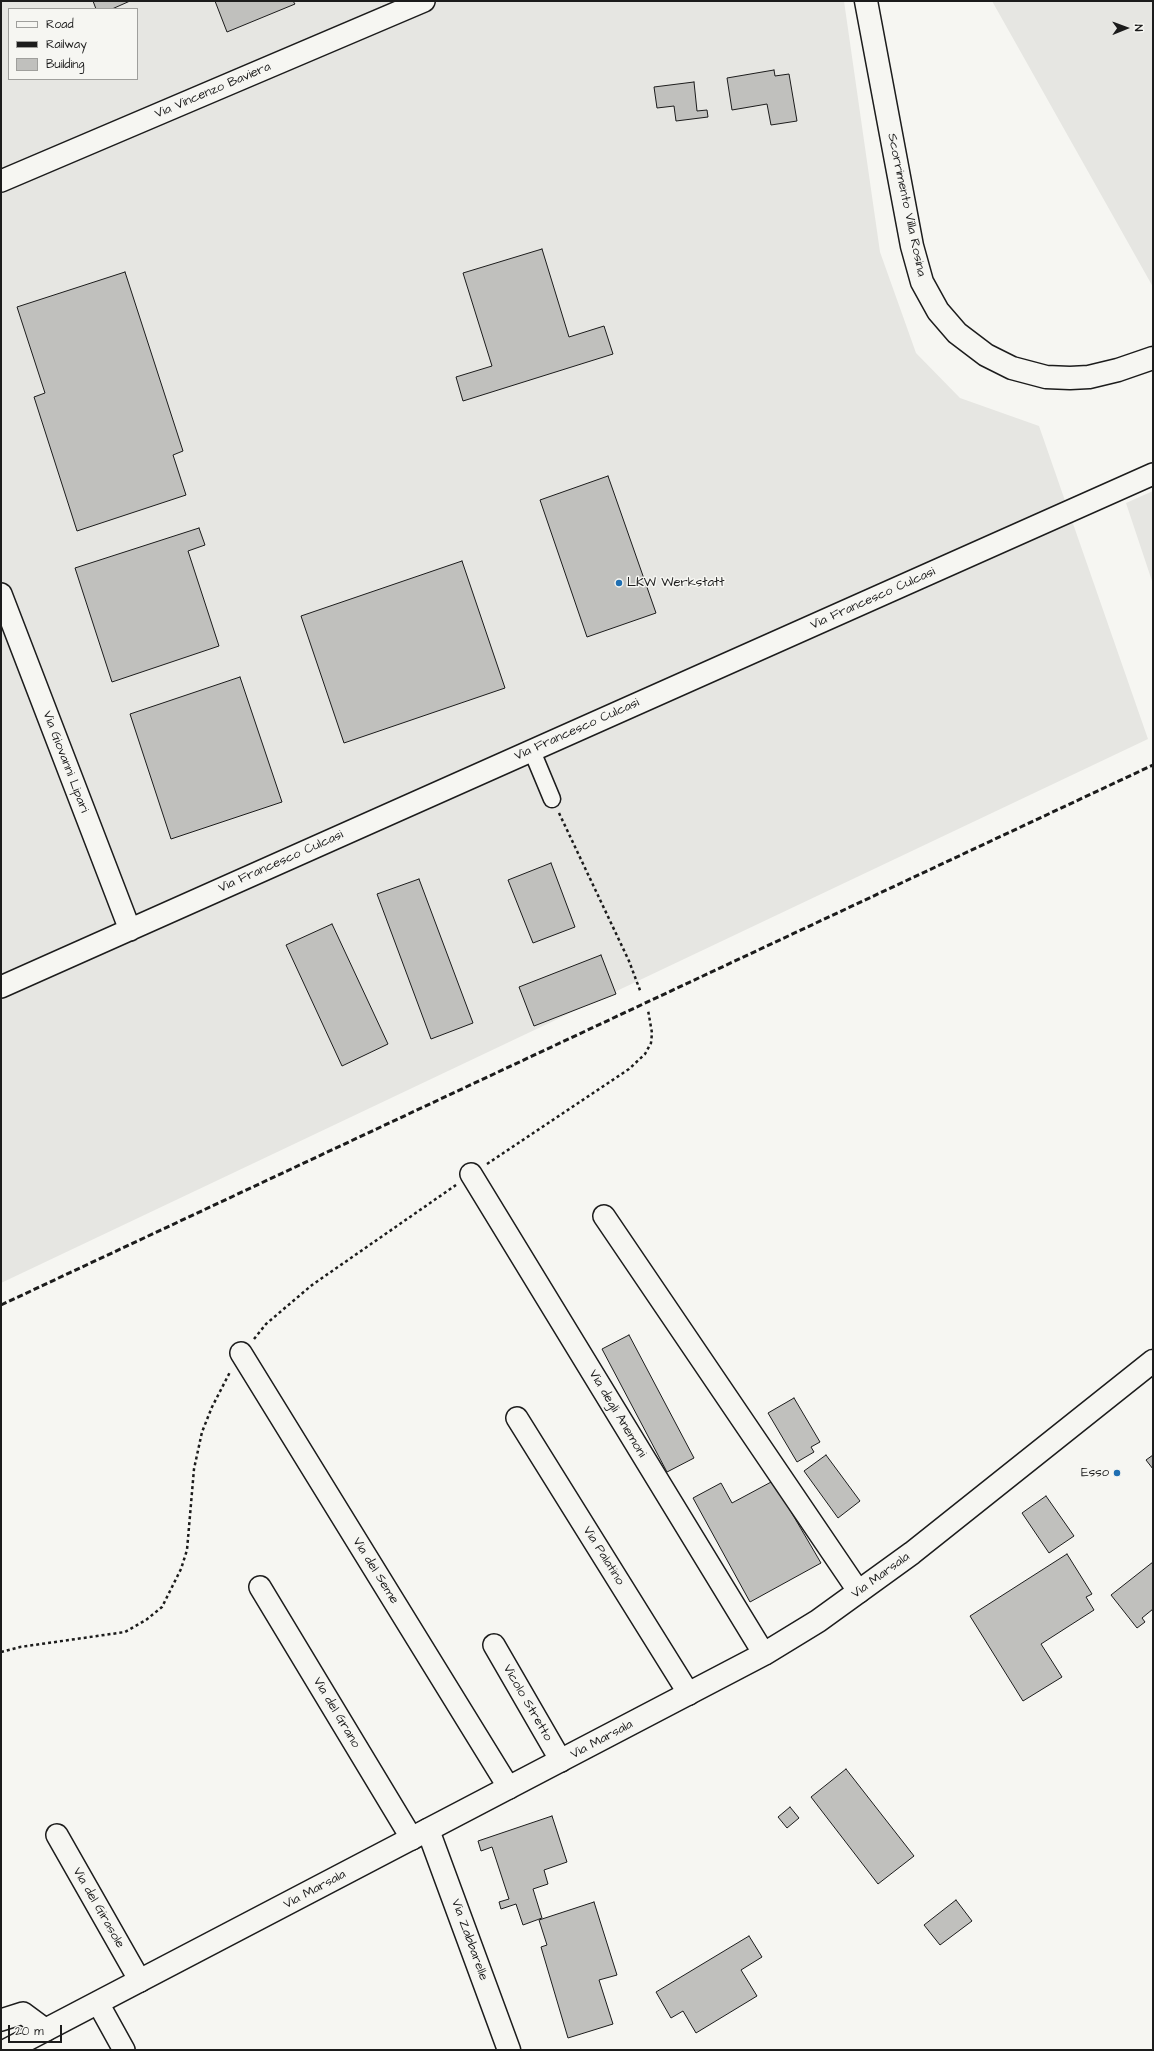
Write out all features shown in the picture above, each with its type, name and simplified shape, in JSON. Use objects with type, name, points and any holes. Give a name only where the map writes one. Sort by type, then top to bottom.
[{"type":"main road","name":"Scorrimento Villa Rosina","points":[[866,1],[912,246],[922,282],[938,311],[957,333],[986,355],[1012,368],[1046,377],[1088,377],[1118,370],[1150,359]]},
{"type":"main road","name":"Via Marsala","points":[[7,2050],[764,1654],[818,1621],[912,1553],[1153,1360]]},
{"type":"main road","name":"Via Zabbarelle","points":[[420,1835],[509,2050]]},
{"type":"street","name":"Via Vincenzo Baviera","points":[[1,181],[424,1]]},
{"type":"street","name":"Via Francesco Culcasi","points":[[1,987],[1153,474]]},
{"type":"street","name":"Via Giovanni Lipari","points":[[1,594],[130,930]]},
{"type":"street","points":[[532,751],[552,799]]},
{"type":"street","name":"Via degli Anemoni","points":[[471,1174],[764,1654]]},
{"type":"street","points":[[604,1216],[859,1592]]},
{"type":"street","name":"Via del Seme","points":[[241,1353],[509,1788]]},
{"type":"street","name":"Via Palatino","points":[[517,1418],[689,1694]]},
{"type":"street","name":"Via del Grano","points":[[260,1587],[420,1835]]},
{"type":"street","name":"Vicolo Stretto","points":[[494,1645],[561,1761]]},
{"type":"street","name":"Via del Girasole","points":[[57,1835],[140,1981]]},
{"type":"street","points":[[98,2003],[124,2050]]},
{"type":"street","points":[[1,2020],[23,2013],[46,2030]]},
{"type":"path","points":[[552,799],[629,961],[640,993]]},
{"type":"path","points":[[1,1652],[20,1647],[124,1632],[146,1620],[162,1607],[181,1569],[187,1550],[194,1469],[202,1432],[212,1407],[241,1353],[266,1324],[312,1285],[471,1174],[629,1069],[645,1054],[651,1043],[652,1033],[648,1010]]},
{"type":"shaded area","points":[[1,1],[844,1],[880,252],[916,353],[960,398],[1039,426],[1148,739],[1,1283]]},
{"type":"shaded area","points":[[992,1],[1153,1],[1153,287]]},
{"type":"shaded area","points":[[1153,491],[1153,584],[1126,503]]},
{"type":"building","points":[[93,1],[130,1],[114,8],[96,8]]},
{"type":"building","points":[[215,1],[293,1],[295,4],[227,32]]},
{"type":"building","points":[[774,70],[775,76],[789,74],[797,121],[771,125],[767,104],[732,110],[727,78]]},
{"type":"building","points":[[694,82],[697,111],[707,110],[708,117],[676,121],[674,106],[657,108],[654,87]]},
{"type":"building","points":[[542,249],[569,337],[604,326],[613,354],[463,401],[456,377],[492,366],[463,273]]},
{"type":"building","points":[[125,272],[183,451],[173,455],[186,495],[77,531],[34,397],[45,393],[17,307]]},
{"type":"building","points":[[608,476],[656,613],[587,637],[540,500]]},
{"type":"building","points":[[199,528],[205,545],[188,551],[219,646],[112,682],[75,568]]},
{"type":"building","points":[[462,561],[505,688],[344,743],[301,616]]},
{"type":"building","points":[[240,677],[282,802],[171,839],[130,714]]},
{"type":"building","points":[[551,863],[575,927],[533,943],[508,880]]},
{"type":"building","points":[[419,879],[473,1023],[431,1039],[377,894]]},
{"type":"building","points":[[332,924],[388,1044],[342,1066],[286,945]]},
{"type":"building","points":[[601,955],[616,994],[534,1026],[519,987]]},
{"type":"building","points":[[629,1335],[694,1458],[667,1472],[602,1349]]},
{"type":"building","points":[[794,1398],[820,1442],[811,1447],[814,1452],[797,1462],[768,1413]]},
{"type":"building","points":[[826,1455],[860,1501],[838,1518],[804,1471]]},
{"type":"building","points":[[1153,1455],[1153,1469],[1146,1460]]},
{"type":"building","points":[[773,1481],[821,1563],[750,1602],[693,1498],[721,1483],[732,1503]]},
{"type":"building","points":[[1046,1496],[1074,1536],[1049,1553],[1022,1513]]},
{"type":"building","points":[[1067,1554],[1092,1594],[1086,1597],[1094,1610],[1041,1644],[1062,1677],[1023,1701],[970,1616]]},
{"type":"building","points":[[1153,1562],[1153,1609],[1142,1618],[1145,1622],[1137,1628],[1111,1595]]},
{"type":"building","points":[[846,1769],[914,1856],[878,1884],[811,1797]]},
{"type":"building","points":[[790,1807],[799,1818],[787,1828],[778,1817]]},
{"type":"building","points":[[552,1816],[567,1862],[544,1870],[548,1884],[533,1889],[542,1918],[523,1925],[516,1904],[501,1909],[499,1902],[509,1899],[492,1847],[481,1851],[478,1841]]},
{"type":"building","points":[[956,1900],[972,1921],[940,1945],[924,1925]]},
{"type":"building","points":[[594,1902],[617,1975],[599,1980],[613,2024],[568,2038],[541,1947],[547,1945],[539,1920]]},
{"type":"building","points":[[749,1936],[762,1957],[741,1970],[757,1996],[696,2033],[683,2011],[671,2018],[656,1992]]},
{"type":"railway","points":[[1,1305],[1153,765]]},
{"type":"place","name":"LKW Werkstatt","points":[[619,583]]},
{"type":"place","name":"Esso","points":[[1117,1473]]}]
